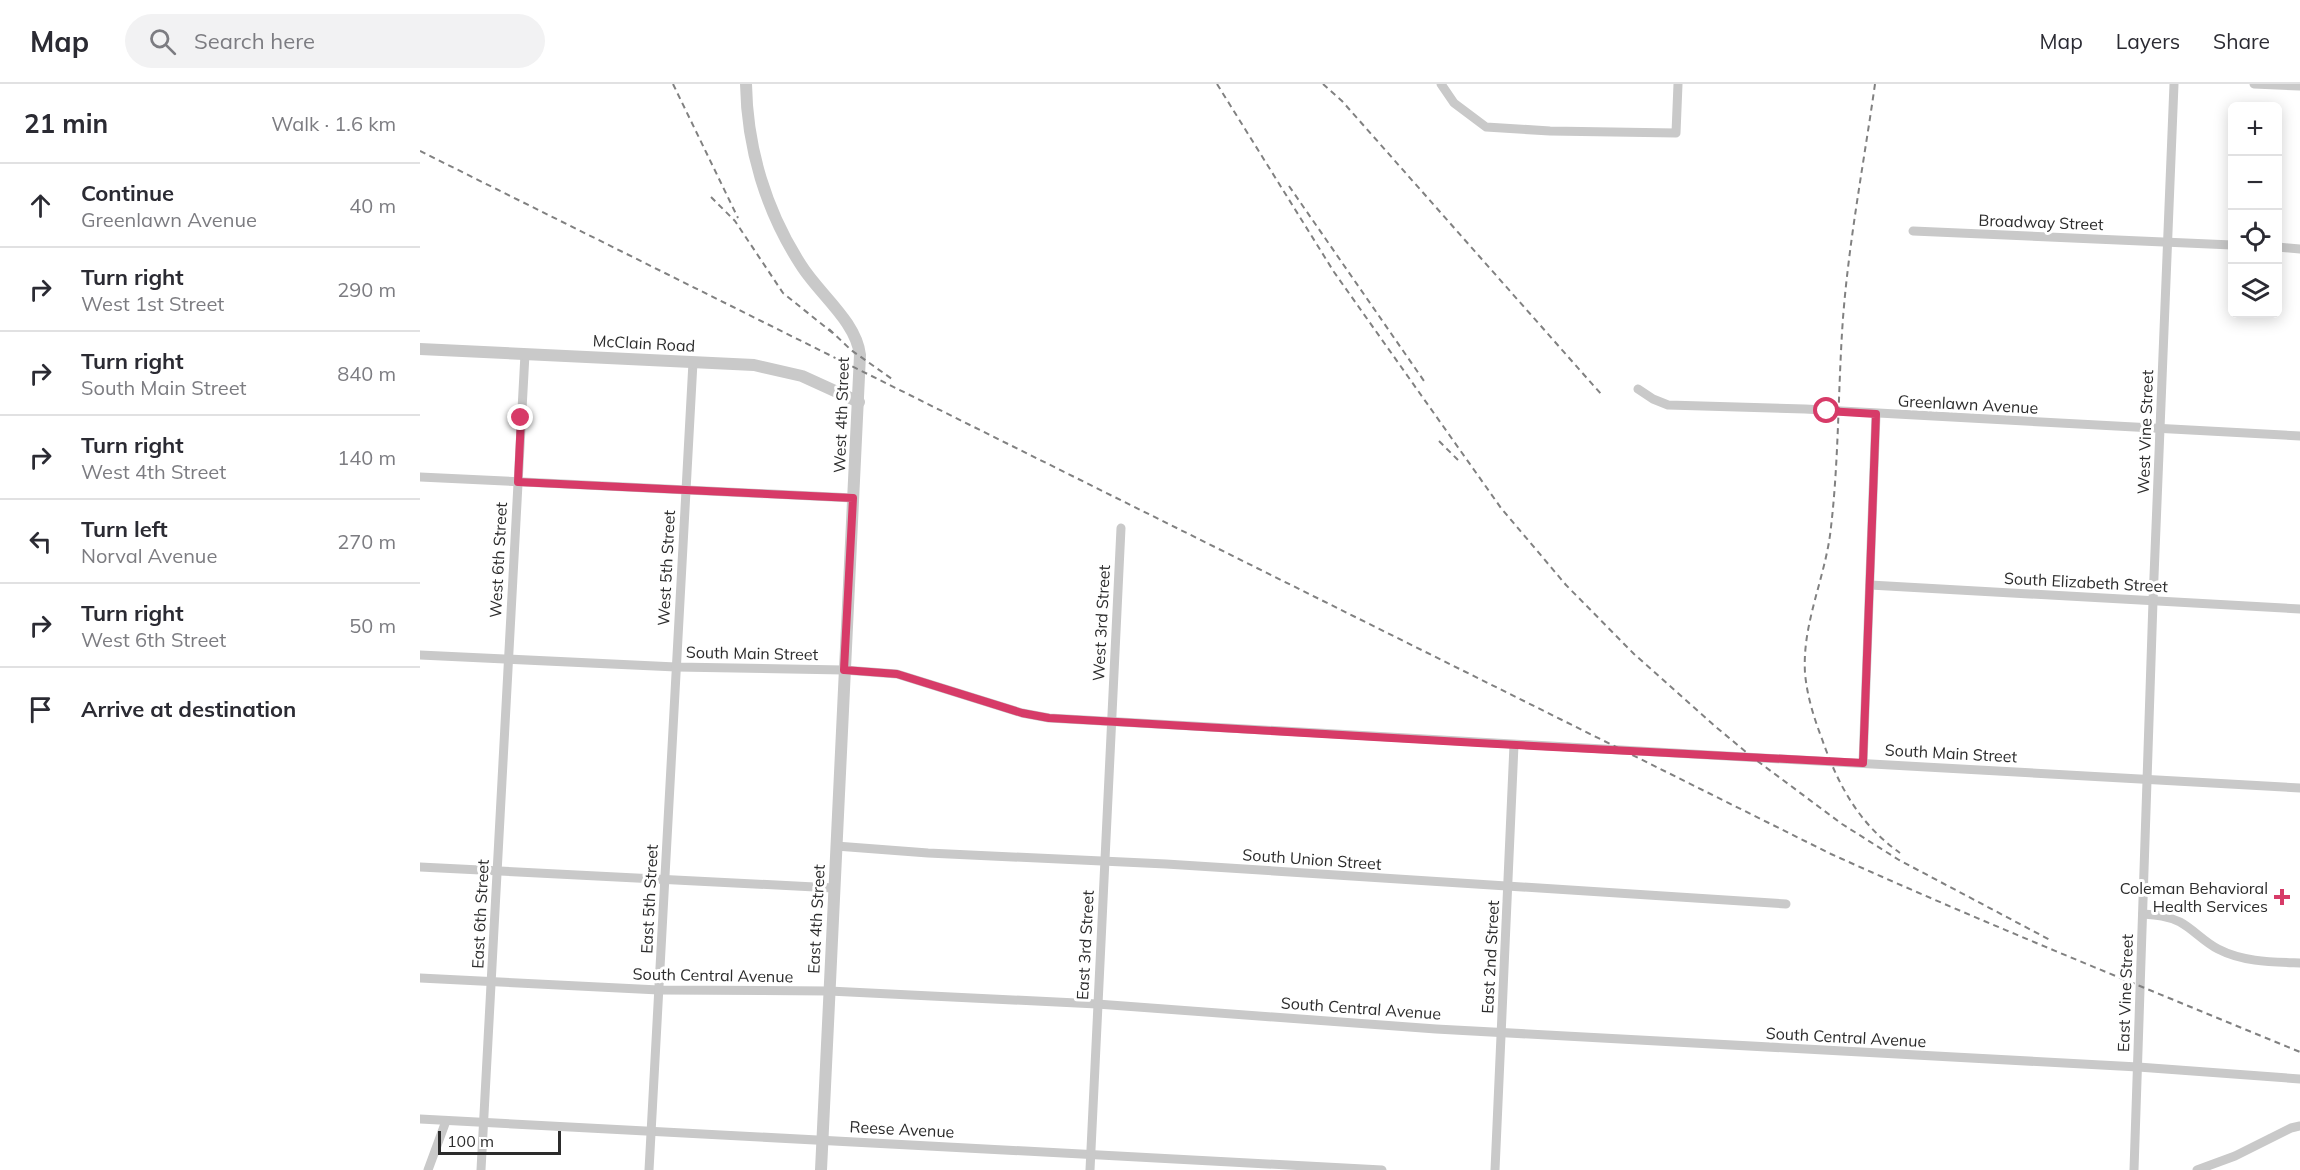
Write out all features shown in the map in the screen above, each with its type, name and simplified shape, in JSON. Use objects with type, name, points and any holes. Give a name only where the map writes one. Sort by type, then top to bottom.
[{"type":"street","name":"West 4th Street","points":[[746,84],[752,144],[763,187],[776,220],[801,266],[846,322],[859,343],[861,365],[844,670]]},
{"type":"street","points":[[1441,84],[1454,103],[1481,124],[1493,128],[1676,133],[1678,84]]},
{"type":"street","name":"West Vine Street","points":[[2148,780],[2174,84]]},
{"type":"street","points":[[2254,84],[2300,86]]},
{"type":"street","name":"Broadway Street","points":[[1913,231],[2228,245]]},
{"type":"street","points":[[2282,248],[2300,249]]},
{"type":"street","name":"McClain Road","points":[[420,349],[754,365],[788,372],[820,383],[859,402]]},
{"type":"street","name":"West 6th Street","points":[[507,659],[525,354]]},
{"type":"street","name":"West 5th Street","points":[[676,667],[684,489],[693,362]]},
{"type":"street","name":"Greenlawn Avenue","points":[[1638,389],[1668,405],[1805,409],[2300,436]]},
{"type":"street","points":[[1863,763],[1876,414]]},
{"type":"street","points":[[420,477],[853,498]]},
{"type":"street","name":"West 3rd Street","points":[[1111,721],[1121,528]]},
{"type":"street","name":"South Elizabeth Street","points":[[1870,585],[2300,609]]},
{"type":"street","name":"South Main Street","points":[[420,655],[676,667],[844,670],[897,674],[1022,713],[1049,718],[2300,788]]},
{"type":"street","name":"East 6th Street","points":[[482,1170],[507,659]]},
{"type":"street","name":"East 5th Street","points":[[649,1170],[676,667]]},
{"type":"street","name":"East 4th Street","points":[[821,1170],[844,670]]},
{"type":"street","name":"East 3rd Street","points":[[1090,1170],[1111,721]]},
{"type":"street","name":"East 2nd Street","points":[[1495,1170],[1514,745]]},
{"type":"street","name":"East Vine Street","points":[[2134,1170],[2148,780]]},
{"type":"street","name":"South Union Street","points":[[836,846],[1786,904]]},
{"type":"street","points":[[420,867],[834,888]]},
{"type":"street","points":[[2143,914],[2166,917],[2181,922],[2216,948],[2235,957],[2258,961],[2300,963]]},
{"type":"street","name":"South Central Avenue","points":[[420,978],[659,990],[829,991],[1097,1004],[1501,1032],[2138,1067],[2300,1079]]},
{"type":"street","name":"Reese Avenue","points":[[420,1119],[1382,1170]]},
{"type":"street","points":[[428,1170],[446,1120]]},
{"type":"street","points":[[2197,1170],[2235,1156],[2291,1128],[2300,1126]]},
{"type":"railway","points":[[673,84],[738,218]]},
{"type":"railway","points":[[1217,84],[1334,272],[1501,508],[1566,585],[1634,654],[1716,727],[1752,757],[1842,824],[1899,860],[2052,941]]},
{"type":"railway","points":[[1323,84],[1342,101],[1601,394]]},
{"type":"railway","points":[[1875,84],[1846,289],[1831,527],[1807,636],[1805,673],[1816,723],[1843,788],[1873,829],[1900,853]]},
{"type":"railway","points":[[420,151],[1831,854],[2006,930],[2300,1052]]},
{"type":"railway","points":[[1289,186],[1424,381]]},
{"type":"railway","points":[[711,197],[735,221],[783,293],[834,334]]},
{"type":"railway","points":[[829,329],[851,350],[892,379]]},
{"type":"railway","points":[[1439,441],[1458,460]]},
{"type":"place","name":"Coleman Behavioral Health Services","points":[[2282,897]]},
{"type":"route","points":[[521,418],[518,482],[853,498],[844,670],[897,674],[1022,713],[1049,718],[1863,763],[1876,414],[1827,411]]}]
